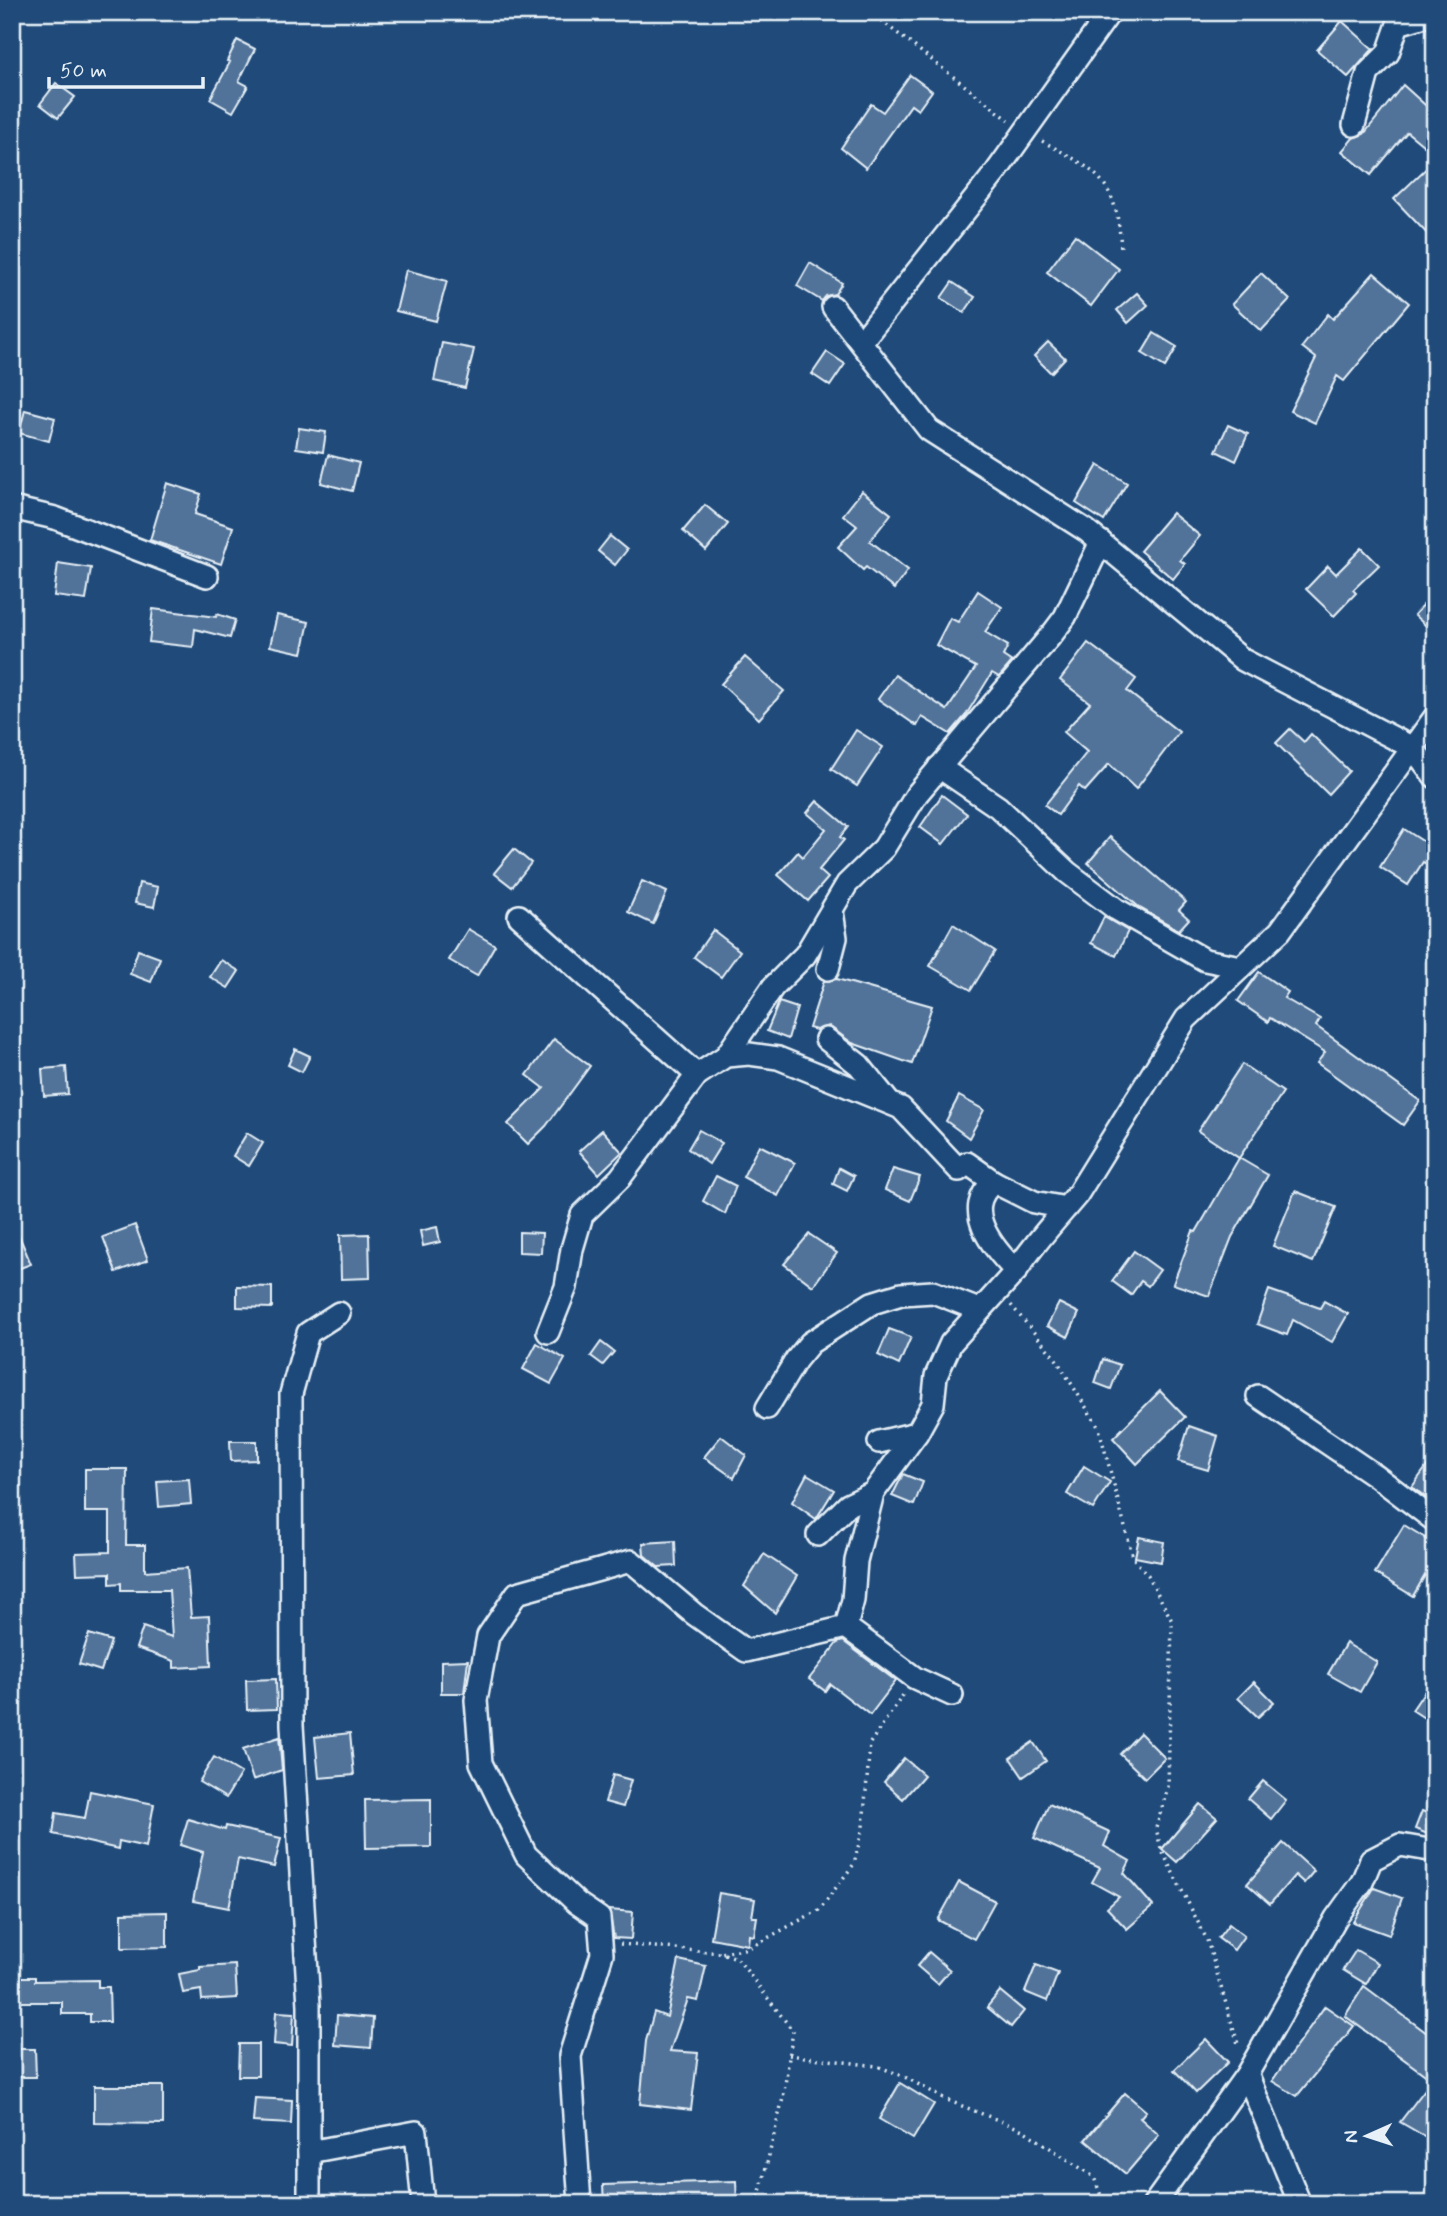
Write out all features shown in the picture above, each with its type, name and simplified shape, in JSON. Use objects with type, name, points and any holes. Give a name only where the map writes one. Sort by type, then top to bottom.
[{"type":"street","points":[[861,342],[996,172],[1110,12]]},
{"type":"street","points":[[1354,125],[1368,73],[1388,53],[1398,24],[1435,13]]},
{"type":"street","points":[[833,307],[929,430],[1101,542],[1243,660],[1413,748],[1435,777]]},
{"type":"street","points":[[12,508],[55,518],[207,576]]},
{"type":"street","points":[[548,1332],[566,1287],[572,1250],[582,1215],[627,1169],[697,1075],[726,1056],[773,987],[806,955],[847,884],[884,848],[917,794],[1014,682],[1065,617],[1101,542]]},
{"type":"street","points":[[846,1627],[853,1600],[856,1561],[873,1493],[917,1433],[933,1404],[936,1376],[951,1343],[1016,1271],[1066,1208],[1186,1019],[1280,931],[1435,717]]},
{"type":"street","points":[[939,767],[998,807],[1067,872],[1115,909],[1205,960],[1241,967]]},
{"type":"street","points":[[828,969],[836,938],[832,911]]},
{"type":"street","points":[[519,916],[697,1075]]},
{"type":"street","points":[[826,1039],[859,1065],[889,1103]]},
{"type":"street","points":[[726,1056],[749,1054],[778,1058],[901,1108],[959,1170],[967,1163],[994,1182],[1034,1202],[1066,1208]]},
{"type":"street","points":[[994,1182],[985,1189],[979,1201],[980,1218],[988,1237],[1016,1271]]},
{"type":"street","points":[[767,1408],[796,1360],[810,1343],[872,1303],[901,1294],[933,1292],[979,1310]]},
{"type":"street","points":[[309,2204],[309,2005],[292,1725],[291,1394],[308,1333],[339,1313]]},
{"type":"street","points":[[1258,1396],[1376,1476],[1435,1521]]},
{"type":"street","points":[[879,1442],[917,1433]]},
{"type":"street","points":[[818,1535],[848,1505],[873,1493]]},
{"type":"street","points":[[580,2204],[570,2056],[602,1954],[599,1918],[577,1903],[526,1855],[481,1763],[477,1700],[488,1636],[517,1593],[631,1561],[694,1614],[746,1651],[846,1627],[915,1678],[952,1695]]},
{"type":"street","points":[[1154,2204],[1247,2074],[1336,1918],[1362,1882],[1371,1860],[1400,1845],[1435,1851]]},
{"type":"street","points":[[1247,2074],[1300,2204]]},
{"type":"street","points":[[309,2152],[416,2132],[423,2204]]},
{"type":"path","points":[[998,1290],[1056,1359],[1099,1428],[1133,1558],[1148,1575],[1172,1621],[1168,1787],[1156,1828],[1173,1876],[1207,1940],[1247,2074]]},
{"type":"path","points":[[721,1953],[749,1948],[819,1910],[854,1864],[863,1827],[870,1743],[915,1678]]},
{"type":"path","points":[[601,1943],[721,1953],[737,1958],[793,2031],[783,2098],[757,2204]]},
{"type":"path","points":[[789,2055],[877,2066],[903,2076],[947,2100],[1023,2130],[1094,2178],[1104,2204]]},
{"type":"building","points":[[1342,21],[1373,49],[1348,77],[1317,50]]},
{"type":"building","points":[[237,40],[255,49],[239,81],[248,86],[233,112],[210,99],[230,62],[227,61]]},
{"type":"building","points":[[910,75],[932,91],[918,110],[911,105],[866,168],[841,148],[871,104],[883,112]]},
{"type":"building","points":[[56,83],[75,97],[58,118],[40,104]]},
{"type":"building","points":[[1403,85],[1435,114],[1435,155],[1407,132],[1371,175],[1342,151],[1353,138],[1364,134]]},
{"type":"building","points":[[1435,160],[1435,242],[1394,199]]},
{"type":"building","points":[[1075,235],[1119,269],[1091,306],[1047,272]]},
{"type":"building","points":[[810,263],[842,283],[835,294],[826,296],[822,301],[797,286]]},
{"type":"building","points":[[406,270],[447,281],[436,321],[396,311]]},
{"type":"building","points":[[1261,273],[1290,300],[1261,331],[1232,304]]},
{"type":"building","points":[[1374,273],[1409,303],[1344,381],[1337,376],[1315,423],[1290,411],[1316,358],[1302,347],[1328,314],[1333,319]]},
{"type":"building","points":[[952,282],[975,297],[964,313],[941,298]]},
{"type":"building","points":[[1137,293],[1148,305],[1128,323],[1117,310]]},
{"type":"building","points":[[1154,333],[1177,347],[1165,367],[1142,353]]},
{"type":"building","points":[[1048,342],[1065,358],[1051,373],[1034,356]]},
{"type":"building","points":[[442,343],[474,349],[465,388],[434,381]]},
{"type":"building","points":[[827,352],[845,364],[830,386],[812,374]]},
{"type":"building","points":[[25,410],[55,418],[49,441],[19,433]]},
{"type":"building","points":[[1228,425],[1248,434],[1236,461],[1216,451]]},
{"type":"building","points":[[299,428],[326,432],[323,452],[296,448]]},
{"type":"building","points":[[328,455],[359,463],[352,491],[321,483]]},
{"type":"building","points":[[1098,465],[1127,483],[1104,521],[1076,503]]},
{"type":"building","points":[[167,483],[201,494],[195,514],[233,527],[221,564],[150,540]]},
{"type":"building","points":[[862,491],[891,514],[870,541],[908,570],[894,589],[866,567],[863,570],[838,547],[857,526],[843,515]]},
{"type":"building","points":[[705,505],[728,524],[706,551],[683,531]]},
{"type":"building","points":[[1172,513],[1200,536],[1180,560],[1185,564],[1173,579],[1140,551]]},
{"type":"building","points":[[610,536],[627,550],[615,565],[598,551]]},
{"type":"building","points":[[1362,548],[1379,565],[1353,590],[1356,593],[1334,616],[1306,589],[1328,566],[1336,574]]},
{"type":"building","points":[[58,563],[91,568],[86,600],[54,596]]},
{"type":"building","points":[[978,591],[1002,607],[985,632],[1008,646],[1003,656],[1012,662],[999,677],[992,673],[966,715],[950,734],[922,717],[917,726],[878,699],[895,675],[947,710],[976,667],[936,645],[950,618],[958,622]]},
{"type":"building","points":[[1426,602],[1435,611],[1435,634],[1414,615]]},
{"type":"building","points":[[153,609],[216,617],[217,614],[235,620],[230,638],[195,629],[193,647],[149,642]]},
{"type":"building","points":[[277,615],[309,622],[302,653],[270,646]]},
{"type":"building","points":[[1088,643],[1136,679],[1127,691],[1179,732],[1136,789],[1109,764],[1085,791],[1079,786],[1058,815],[1045,805],[1087,752],[1064,732],[1090,703],[1060,680]]},
{"type":"building","points":[[745,657],[784,691],[759,719],[721,684]]},
{"type":"building","points":[[1290,729],[1304,742],[1311,734],[1349,771],[1328,794],[1276,743]]},
{"type":"building","points":[[856,730],[883,747],[857,786],[831,769]]},
{"type":"building","points":[[942,795],[967,814],[943,844],[920,827]]},
{"type":"building","points":[[817,801],[848,827],[840,837],[844,840],[819,870],[828,878],[808,901],[778,875],[798,852],[803,857],[826,829],[807,813]]},
{"type":"building","points":[[1404,829],[1435,849],[1435,870],[1423,862],[1408,885],[1380,867]]},
{"type":"building","points":[[1110,837],[1186,902],[1179,910],[1189,919],[1179,930],[1140,908],[1088,863]]},
{"type":"building","points":[[514,849],[531,863],[512,887],[494,873]]},
{"type":"building","points":[[642,881],[667,892],[653,924],[628,912]]},
{"type":"building","points":[[139,883],[158,887],[154,907],[135,903]]},
{"type":"building","points":[[1104,917],[1128,931],[1116,956],[1091,943]]},
{"type":"building","points":[[953,924],[995,951],[971,990],[930,966]]},
{"type":"building","points":[[468,929],[495,945],[477,976],[449,960]]},
{"type":"building","points":[[713,930],[740,951],[721,977],[694,957]]},
{"type":"building","points":[[138,950],[160,958],[151,982],[130,974]]},
{"type":"building","points":[[221,960],[239,971],[228,988],[210,977]]},
{"type":"building","points":[[1259,972],[1288,992],[1284,998],[1320,1019],[1316,1026],[1420,1101],[1403,1125],[1317,1063],[1325,1052],[1270,1018],[1268,1022],[1238,1001]]},
{"type":"building","points":[[837,979],[932,1006],[912,1064],[852,1043],[829,1026],[816,1030],[809,1028],[824,981]]},
{"type":"building","points":[[779,1002],[797,1008],[788,1039],[767,1031]]},
{"type":"building","points":[[554,1039],[590,1066],[546,1126],[528,1144],[508,1124],[544,1088],[527,1075]]},
{"type":"building","points":[[295,1049],[310,1056],[302,1072],[288,1065]]},
{"type":"building","points":[[1242,1064],[1283,1092],[1239,1158],[1198,1131]]},
{"type":"building","points":[[66,1067],[68,1094],[44,1096],[42,1069]]},
{"type":"building","points":[[959,1096],[984,1110],[969,1138],[946,1121]]},
{"type":"building","points":[[602,1130],[622,1152],[599,1174],[579,1151]]},
{"type":"building","points":[[699,1130],[722,1143],[709,1164],[688,1149]]},
{"type":"building","points":[[247,1133],[263,1143],[249,1166],[233,1156]]},
{"type":"building","points":[[759,1145],[795,1163],[778,1196],[743,1177]]},
{"type":"building","points":[[1239,1158],[1268,1175],[1232,1237],[1209,1296],[1173,1284],[1193,1231],[1196,1232]]},
{"type":"building","points":[[839,1168],[854,1176],[847,1191],[833,1184]]},
{"type":"building","points":[[893,1169],[920,1177],[910,1201],[885,1190]]},
{"type":"building","points":[[716,1176],[736,1186],[725,1214],[703,1201]]},
{"type":"building","points":[[1295,1191],[1336,1207],[1313,1262],[1273,1246]]},
{"type":"building","points":[[12,1219],[31,1264],[12,1271]]},
{"type":"building","points":[[135,1225],[148,1260],[116,1272],[103,1237]]},
{"type":"building","points":[[437,1227],[440,1242],[423,1246],[420,1231]]},
{"type":"building","points":[[519,1232],[542,1233],[541,1253],[519,1252]]},
{"type":"building","points":[[369,1234],[370,1278],[341,1279],[340,1235]]},
{"type":"building","points":[[809,1234],[837,1253],[813,1286],[784,1264]]},
{"type":"building","points":[[1134,1251],[1160,1270],[1148,1286],[1141,1281],[1131,1295],[1112,1281]]},
{"type":"building","points":[[237,1286],[272,1287],[272,1308],[237,1307]]},
{"type":"building","points":[[1269,1290],[1320,1308],[1324,1301],[1348,1314],[1332,1342],[1293,1320],[1287,1335],[1257,1324]]},
{"type":"building","points":[[1059,1303],[1079,1313],[1068,1337],[1047,1326]]},
{"type":"building","points":[[889,1329],[911,1337],[899,1365],[878,1355]]},
{"type":"building","points":[[601,1342],[614,1352],[603,1365],[591,1356]]},
{"type":"building","points":[[537,1343],[565,1359],[551,1384],[523,1369]]},
{"type":"building","points":[[1103,1359],[1120,1365],[1111,1389],[1095,1383]]},
{"type":"building","points":[[1160,1391],[1185,1417],[1137,1464],[1113,1438]]},
{"type":"building","points":[[1189,1426],[1218,1436],[1208,1470],[1178,1461]]},
{"type":"building","points":[[721,1436],[746,1455],[734,1478],[704,1457]]},
{"type":"building","points":[[230,1441],[257,1441],[257,1460],[231,1461]]},
{"type":"building","points":[[1435,1455],[1435,1488],[1427,1498],[1412,1487]]},
{"type":"building","points":[[1084,1466],[1110,1482],[1093,1509],[1067,1494]]},
{"type":"building","points":[[85,1469],[127,1469],[126,1545],[145,1545],[145,1571],[187,1568],[191,1617],[209,1616],[211,1666],[174,1668],[174,1661],[136,1648],[143,1627],[172,1637],[169,1590],[121,1590],[121,1583],[110,1584],[110,1573],[77,1574],[76,1553],[110,1552],[110,1512],[85,1512]]},
{"type":"building","points":[[807,1474],[834,1490],[816,1519],[792,1502]]},
{"type":"building","points":[[903,1474],[923,1482],[914,1505],[892,1496]]},
{"type":"building","points":[[189,1479],[191,1504],[159,1507],[157,1481]]},
{"type":"building","points":[[1404,1525],[1435,1544],[1435,1558],[1413,1596],[1375,1573]]},
{"type":"building","points":[[1139,1537],[1164,1542],[1161,1562],[1135,1557]]},
{"type":"building","points":[[675,1541],[676,1566],[658,1567],[644,1555],[643,1543]]},
{"type":"building","points":[[764,1554],[797,1576],[775,1613],[744,1586]]},
{"type":"building","points":[[89,1634],[111,1641],[101,1671],[79,1664]]},
{"type":"building","points":[[843,1641],[896,1681],[870,1715],[830,1684],[825,1691],[809,1679],[837,1643]]},
{"type":"building","points":[[1346,1643],[1377,1662],[1360,1692],[1328,1674]]},
{"type":"building","points":[[468,1660],[464,1693],[441,1693],[441,1661]]},
{"type":"building","points":[[1435,1676],[1435,1725],[1412,1710]]},
{"type":"building","points":[[276,1679],[277,1709],[247,1710],[246,1680]]},
{"type":"building","points":[[1254,1682],[1274,1702],[1258,1717],[1238,1698]]},
{"type":"building","points":[[350,1733],[354,1775],[319,1778],[315,1737]]},
{"type":"building","points":[[1140,1733],[1165,1758],[1145,1778],[1120,1754]]},
{"type":"building","points":[[279,1737],[282,1770],[253,1780],[243,1749]]},
{"type":"building","points":[[1033,1742],[1046,1761],[1023,1777],[1010,1758]]},
{"type":"building","points":[[214,1757],[241,1773],[226,1798],[199,1782]]},
{"type":"building","points":[[904,1758],[924,1775],[903,1799],[884,1782]]},
{"type":"building","points":[[613,1775],[631,1780],[623,1807],[605,1802]]},
{"type":"building","points":[[1263,1781],[1286,1800],[1271,1819],[1248,1799]]},
{"type":"building","points":[[90,1791],[154,1804],[146,1847],[119,1841],[118,1849],[53,1834],[56,1813],[85,1818]]},
{"type":"building","points":[[431,1799],[431,1847],[366,1848],[365,1800]]},
{"type":"building","points":[[1049,1804],[1110,1832],[1104,1846],[1130,1861],[1124,1873],[1153,1906],[1127,1929],[1107,1908],[1119,1897],[1092,1882],[1100,1868],[1034,1838]]},
{"type":"building","points":[[1200,1804],[1217,1818],[1177,1862],[1162,1849]]},
{"type":"building","points":[[1422,1811],[1435,1816],[1435,1837],[1415,1829]]},
{"type":"building","points":[[188,1819],[225,1830],[226,1826],[281,1838],[274,1867],[238,1859],[229,1908],[193,1901],[203,1852],[180,1845]]},
{"type":"building","points":[[1283,1843],[1314,1871],[1304,1883],[1295,1875],[1270,1904],[1247,1884]]},
{"type":"building","points":[[959,1882],[995,1901],[974,1939],[938,1920]]},
{"type":"building","points":[[1374,1888],[1402,1898],[1389,1935],[1353,1922]]},
{"type":"building","points":[[719,1893],[755,1899],[752,1917],[757,1917],[754,1936],[749,1935],[748,1945],[711,1938]]},
{"type":"building","points":[[609,1910],[633,1912],[631,1939],[614,1938]]},
{"type":"building","points":[[167,1912],[167,1947],[122,1948],[122,1913]]},
{"type":"building","points":[[1229,1924],[1244,1936],[1234,1950],[1218,1938]]},
{"type":"building","points":[[1356,1950],[1378,1963],[1366,1984],[1343,1970]]},
{"type":"building","points":[[929,1952],[950,1970],[938,1984],[917,1966]]},
{"type":"building","points":[[679,1960],[706,1966],[698,2001],[688,1999],[670,2051],[698,2053],[691,2110],[640,2104],[646,2041],[654,2012],[667,2017]]},
{"type":"building","points":[[235,1965],[237,1998],[202,2000],[201,1990],[183,1993],[179,1974],[200,1970],[200,1967]]},
{"type":"building","points":[[1036,1965],[1058,1973],[1047,2001],[1025,1992]]},
{"type":"building","points":[[12,1977],[35,1977],[35,1981],[98,1980],[98,1987],[109,1987],[110,2022],[90,2022],[90,2014],[62,2014],[62,2002],[12,2002]]},
{"type":"building","points":[[1364,1986],[1435,2039],[1435,2126],[1426,2137],[1400,2122],[1432,2080],[1345,2016]]},
{"type":"building","points":[[1000,1991],[1024,2011],[1011,2027],[987,2007]]},
{"type":"building","points":[[1325,2006],[1354,2026],[1297,2096],[1272,2081]]},
{"type":"building","points":[[276,2012],[294,2013],[292,2046],[274,2044]]},
{"type":"building","points":[[337,2015],[373,2018],[371,2048],[335,2045]]},
{"type":"building","points":[[1206,2039],[1228,2062],[1196,2093],[1174,2070]]},
{"type":"building","points":[[239,2044],[258,2044],[258,2076],[238,2076]]},
{"type":"building","points":[[17,2049],[35,2049],[36,2077],[17,2077]]},
{"type":"building","points":[[900,2083],[934,2104],[913,2139],[879,2119]]},
{"type":"building","points":[[94,2086],[163,2086],[163,2124],[94,2123]]},
{"type":"building","points":[[1125,2093],[1146,2111],[1140,2118],[1159,2135],[1126,2174],[1085,2140]]},
{"type":"building","points":[[255,2098],[292,2100],[291,2124],[253,2122]]},
{"type":"building","points":[[736,2181],[737,2204],[604,2204],[603,2185]]}]
